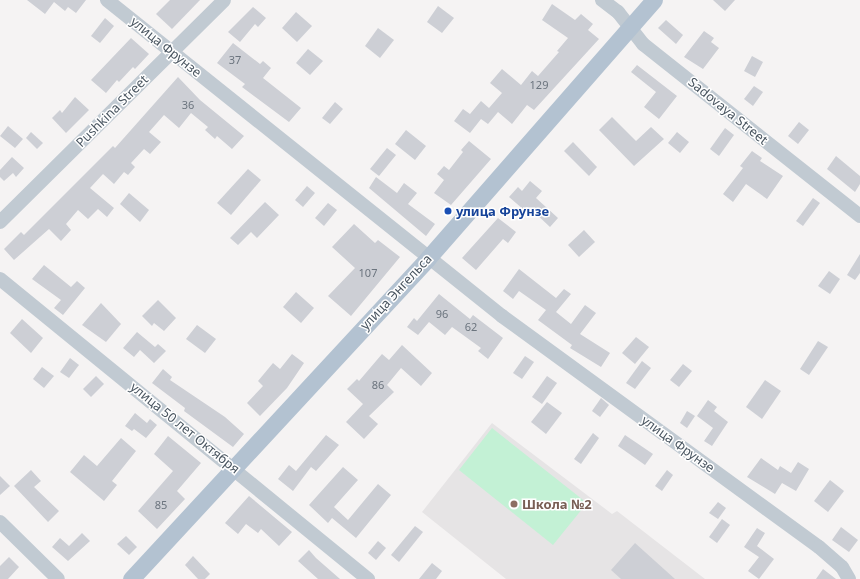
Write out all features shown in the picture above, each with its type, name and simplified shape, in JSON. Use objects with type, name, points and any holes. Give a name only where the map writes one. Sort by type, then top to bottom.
[{"type":"main road","name":"улица Энгельса","points":[[131,579],[428,258],[654,0]]},
{"type":"street","name":"улица Фрунзе","points":[[107,0],[508,321],[819,547],[842,567],[849,579]]},
{"type":"street","name":"Pushkina Street","points":[[0,222],[224,0]]},
{"type":"street","name":"Sadovaya Street","points":[[602,0],[630,27],[643,44],[860,216]]},
{"type":"street","name":"улица 50 лет Октября","points":[[0,279],[234,468],[368,579]]},
{"type":"street","points":[[0,522],[58,579]]},
{"type":"shaded area","name":"Школа №2","points":[[492,423],[612,514],[617,511],[705,579],[506,579],[422,512]]},
{"type":"green space","points":[[492,428],[587,503],[553,545],[459,470]]},
{"type":"building","points":[[27,0],[86,0],[76,13],[68,7],[65,11],[54,2],[45,14]]},
{"type":"building","points":[[170,0],[200,0],[172,29],[156,14]]},
{"type":"building","points":[[713,0],[735,0],[725,11]]},
{"type":"building","points":[[552,4],[575,20],[581,14],[593,24],[588,30],[599,39],[534,110],[527,105],[512,124],[498,112],[488,124],[481,119],[470,133],[454,121],[463,109],[470,114],[481,101],[489,108],[502,93],[490,83],[502,69],[521,85],[532,71],[538,76],[559,52],[557,51],[568,38],[542,20]]},
{"type":"building","points":[[438,6],[454,18],[442,33],[427,22]]},
{"type":"building","points":[[253,7],[266,18],[258,27],[255,24],[240,42],[228,32]]},
{"type":"building","points":[[296,12],[312,26],[297,42],[282,28]]},
{"type":"building","points":[[105,18],[114,26],[100,43],[91,36]]},
{"type":"building","points":[[666,20],[683,35],[676,44],[658,28]]},
{"type":"building","points":[[378,28],[394,40],[380,58],[365,46]]},
{"type":"building","points":[[704,31],[714,38],[711,42],[719,48],[703,69],[684,57]]},
{"type":"building","points":[[131,38],[149,54],[135,69],[133,67],[119,82],[117,80],[106,93],[91,80]]},
{"type":"building","points":[[233,43],[260,64],[263,61],[271,68],[263,78],[301,108],[289,122],[242,87],[245,84],[217,63]]},
{"type":"building","points":[[308,49],[323,61],[310,75],[296,63]]},
{"type":"building","points":[[752,56],[763,62],[755,77],[744,71]]},
{"type":"building","points":[[637,65],[677,96],[659,119],[644,107],[656,92],[631,72]]},
{"type":"building","points":[[178,77],[200,100],[244,136],[232,149],[217,136],[215,139],[205,130],[208,127],[191,113],[179,128],[164,115],[149,132],[161,142],[150,154],[144,149],[131,163],[135,167],[128,175],[124,172],[114,184],[103,174],[90,188],[114,208],[107,217],[98,209],[88,219],[78,210],[66,224],[71,230],[61,241],[49,229],[14,260],[4,249],[21,232],[24,235],[113,146],[115,148]]},
{"type":"building","points":[[754,86],[763,92],[753,106],[744,99]]},
{"type":"building","points":[[75,97],[89,110],[66,133],[52,118],[60,110],[62,113]]},
{"type":"building","points":[[335,102],[343,109],[330,124],[322,118]]},
{"type":"building","points":[[612,117],[636,141],[651,127],[664,139],[634,166],[599,130]]},
{"type":"building","points":[[799,122],[809,130],[798,144],[788,136]]},
{"type":"building","points":[[8,126],[23,139],[15,148],[0,136]]},
{"type":"building","points":[[725,128],[734,135],[719,156],[710,149]]},
{"type":"building","points":[[406,130],[426,146],[415,160],[395,144]]},
{"type":"building","points":[[31,132],[43,143],[37,149],[26,138]]},
{"type":"building","points":[[677,132],[689,142],[680,153],[668,143]]},
{"type":"building","points":[[469,141],[491,159],[451,205],[434,193],[444,180],[437,174],[444,166],[449,170],[463,152],[461,150]]},
{"type":"building","points":[[573,142],[597,167],[589,176],[564,151]]},
{"type":"building","points":[[387,148],[396,155],[379,176],[370,169]]},
{"type":"building","points":[[752,151],[762,158],[760,161],[783,176],[767,199],[746,184],[733,202],[723,194],[743,168],[740,166]]},
{"type":"building","points":[[836,156],[860,176],[860,184],[855,192],[827,169]]},
{"type":"building","points":[[12,157],[24,168],[16,177],[13,173],[4,181],[0,177],[0,170]]},
{"type":"building","points":[[248,169],[261,180],[231,215],[217,203]]},
{"type":"building","points":[[376,177],[397,193],[404,183],[417,193],[408,204],[435,224],[426,236],[369,188]]},
{"type":"building","points":[[530,181],[542,191],[536,198],[558,218],[550,227],[534,212],[531,216],[509,197],[518,187],[522,191]]},
{"type":"building","points":[[307,186],[315,193],[303,207],[295,200]]},
{"type":"building","points":[[129,193],[149,210],[140,222],[120,204]]},
{"type":"building","points":[[813,198],[820,203],[803,226],[796,221]]},
{"type":"building","points":[[265,202],[279,215],[257,238],[251,232],[238,245],[230,238]]},
{"type":"building","points":[[328,203],[337,210],[324,226],[315,218]]},
{"type":"building","points":[[498,218],[516,232],[508,243],[503,239],[476,270],[462,258]]},
{"type":"building","points":[[354,224],[375,243],[378,240],[400,257],[351,316],[328,296],[355,268],[332,247]]},
{"type":"building","points":[[584,230],[595,242],[579,257],[568,245]]},
{"type":"building","points":[[860,254],[860,273],[855,280],[847,275]]},
{"type":"building","points":[[44,265],[71,287],[77,281],[85,288],[63,315],[54,308],[61,300],[32,279]]},
{"type":"building","points":[[519,269],[556,298],[564,289],[571,294],[556,312],[571,324],[585,305],[596,313],[580,334],[610,353],[601,367],[570,348],[572,345],[538,320],[546,310],[519,291],[513,299],[503,291]]},
{"type":"building","points":[[829,271],[840,279],[830,294],[818,286]]},
{"type":"building","points":[[296,292],[314,308],[301,323],[283,307]]},
{"type":"building","points":[[439,294],[470,319],[473,315],[503,338],[488,359],[478,351],[481,348],[452,327],[445,335],[429,322],[418,335],[407,327],[414,318],[417,321]]},
{"type":"building","points":[[158,300],[176,318],[164,331],[154,323],[152,326],[142,316]]},
{"type":"building","points":[[101,303],[121,324],[106,342],[82,325]]},
{"type":"building","points":[[22,319],[43,338],[31,353],[10,333]]},
{"type":"building","points":[[197,325],[216,339],[205,353],[186,339]]},
{"type":"building","points":[[137,332],[155,347],[158,344],[166,351],[154,363],[140,350],[134,357],[123,348]]},
{"type":"building","points":[[636,337],[649,347],[635,364],[622,353]]},
{"type":"building","points":[[818,341],[828,347],[809,375],[800,369]]},
{"type":"building","points":[[402,345],[432,373],[421,386],[401,368],[387,385],[394,392],[369,416],[378,424],[364,439],[346,422],[363,404],[347,389],[357,379],[359,381],[382,354],[389,360]]},
{"type":"building","points":[[292,354],[304,363],[287,388],[260,416],[247,403],[263,386],[258,381],[273,363],[280,369]]},
{"type":"building","points":[[525,356],[534,362],[522,379],[513,373]]},
{"type":"building","points":[[70,358],[79,365],[69,378],[60,372]]},
{"type":"building","points":[[642,361],[651,368],[635,389],[626,383]]},
{"type":"building","points":[[683,364],[692,371],[679,387],[670,380]]},
{"type":"building","points":[[42,367],[54,376],[44,388],[33,379]]},
{"type":"building","points":[[163,369],[172,377],[170,380],[225,417],[244,434],[233,447],[184,411],[185,408],[152,383]]},
{"type":"building","points":[[96,376],[104,384],[91,397],[83,389]]},
{"type":"building","points":[[547,376],[557,383],[542,404],[532,397]]},
{"type":"building","points":[[765,380],[781,391],[762,419],[746,407]]},
{"type":"building","points":[[601,398],[609,405],[600,417],[592,411]]},
{"type":"building","points":[[708,400],[717,407],[714,411],[728,422],[712,446],[704,441],[713,428],[697,416]]},
{"type":"building","points":[[547,402],[562,413],[546,434],[531,422]]},
{"type":"building","points":[[687,411],[695,416],[687,428],[680,423]]},
{"type":"building","points":[[135,413],[147,423],[150,419],[157,425],[146,438],[134,429],[132,431],[125,426]]},
{"type":"building","points":[[593,433],[599,438],[581,464],[574,459]]},
{"type":"building","points":[[326,435],[339,445],[316,471],[311,467],[293,491],[278,479],[289,465],[296,471]]},
{"type":"building","points":[[625,435],[653,454],[645,465],[618,446]]},
{"type":"building","points":[[168,436],[201,463],[177,491],[185,499],[157,529],[138,511],[173,471],[154,454]]},
{"type":"building","points":[[121,438],[136,451],[112,481],[117,485],[104,501],[70,472],[84,455],[97,466]]},
{"type":"building","points":[[761,458],[778,470],[780,466],[791,473],[798,462],[809,469],[796,491],[782,483],[775,494],[747,477]]},
{"type":"building","points":[[343,467],[358,480],[334,507],[348,520],[378,484],[391,495],[356,538],[332,518],[328,523],[309,505]]},
{"type":"building","points":[[31,470],[41,481],[34,487],[59,511],[48,522],[14,486]]},
{"type":"building","points":[[667,470],[673,475],[662,491],[655,486]]},
{"type":"building","points":[[0,476],[10,486],[0,495]]},
{"type":"building","points":[[830,480],[844,491],[828,512],[814,501]]},
{"type":"building","points":[[249,496],[292,532],[279,546],[261,529],[258,533],[246,524],[238,534],[225,523]]},
{"type":"building","points":[[718,502],[726,508],[718,519],[709,513]]},
{"type":"building","points":[[722,519],[730,525],[717,543],[709,537]]},
{"type":"building","points":[[415,526],[423,532],[399,562],[391,555]]},
{"type":"building","points":[[841,527],[858,540],[849,552],[832,540]]},
{"type":"building","points":[[757,528],[765,533],[757,546],[774,559],[759,579],[748,571],[759,557],[744,547]]},
{"type":"building","points":[[82,533],[90,541],[68,561],[52,547],[60,538],[69,546]]},
{"type":"building","points":[[126,536],[137,547],[129,555],[117,544]]},
{"type":"building","points":[[378,541],[386,548],[376,560],[368,553]]},
{"type":"building","points":[[635,543],[675,579],[621,579],[611,570]]},
{"type":"building","points":[[309,550],[340,579],[318,579],[298,561]]},
{"type":"building","points":[[193,556],[210,574],[205,579],[198,579],[185,565]]},
{"type":"building","points":[[9,557],[19,567],[8,579],[0,579],[0,566]]},
{"type":"building","points":[[432,563],[442,571],[436,579],[419,579]]},
{"type":"building","points":[[823,569],[836,579],[816,579]]},
{"type":"place","name":"улица Фрунзе","points":[[448,211]]},
{"type":"place","name":"Школа №2","points":[[514,504]]}]
